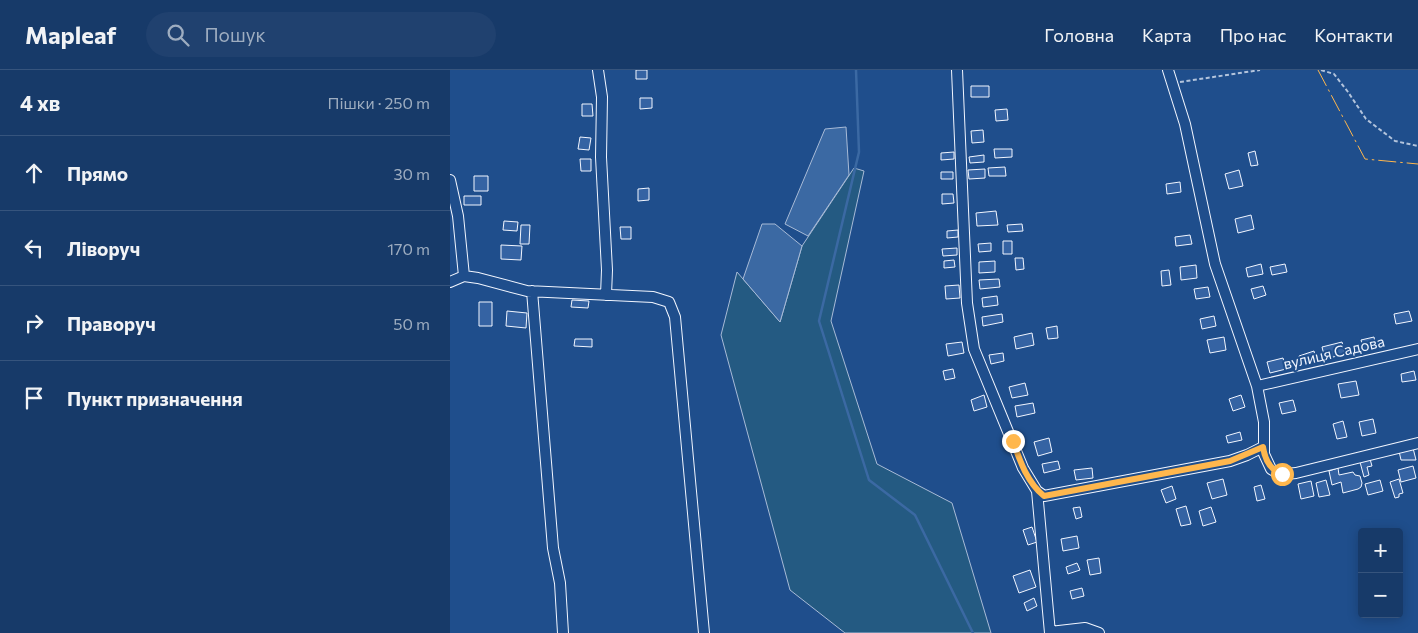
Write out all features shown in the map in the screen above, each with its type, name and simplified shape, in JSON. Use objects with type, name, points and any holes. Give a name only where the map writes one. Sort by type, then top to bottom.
[{"type":"street","points":[[598,70],[602,97],[600,157],[607,270],[606,295]]},
{"type":"street","points":[[957,70],[967,303],[974,349],[1023,468],[1037,491],[1044,496],[1230,461],[1263,447]]},
{"type":"street","points":[[1168,70],[1185,124],[1215,264],[1258,386],[1264,422],[1264,454],[1271,469],[1286,474],[1296,473],[1418,443]]},
{"type":"street","points":[[450,180],[458,216],[464,276]]},
{"type":"street","points":[[450,282],[464,276],[532,291],[662,299],[669,302],[675,317],[704,633]]},
{"type":"street","points":[[532,291],[552,548],[560,583],[563,633]]},
{"type":"street","name":"вулиця Садова","points":[[1258,386],[1418,349]]},
{"type":"street","points":[[1037,491],[1050,633],[1085,628],[1098,633]]},
{"type":"path","points":[[1172,83],[1260,70]]},
{"type":"path","points":[[1322,70],[1334,74],[1366,119],[1395,141],[1418,146]]},
{"type":"shaded area","points":[[846,127],[849,175],[808,236],[785,224],[825,129]]},
{"type":"shaded area","points":[[854,168],[864,171],[831,321],[877,464],[952,503],[991,633],[845,633],[790,590],[721,335],[737,272],[780,322],[802,246]]},
{"type":"shaded area","points":[[762,224],[775,224],[802,246],[780,322],[743,279]]},
{"type":"building","points":[[636,70],[647,70],[647,79],[636,79]]},
{"type":"building","points":[[971,86],[989,86],[989,97],[971,97]]},
{"type":"building","points":[[640,98],[652,98],[652,108],[640,109]]},
{"type":"building","points":[[582,104],[592,104],[593,116],[582,116]]},
{"type":"building","points":[[1007,109],[1008,120],[996,121],[995,110]]},
{"type":"building","points":[[983,130],[984,142],[972,143],[971,131]]},
{"type":"building","points":[[580,137],[591,138],[589,150],[578,149]]},
{"type":"building","points":[[994,149],[1012,149],[1012,157],[995,158]]},
{"type":"building","points":[[1255,151],[1258,165],[1251,166],[1248,153]]},
{"type":"building","points":[[954,152],[954,159],[941,160],[941,153]]},
{"type":"building","points":[[984,155],[984,162],[970,163],[969,157]]},
{"type":"building","points":[[580,159],[591,159],[591,171],[581,171]]},
{"type":"building","points":[[1005,167],[1006,176],[989,176],[988,168]]},
{"type":"building","points":[[985,169],[985,178],[969,179],[968,170]]},
{"type":"building","points":[[1239,170],[1243,186],[1229,189],[1225,174]]},
{"type":"building","points":[[941,172],[953,172],[953,179],[941,179]]},
{"type":"building","points":[[474,176],[488,176],[488,191],[474,191]]},
{"type":"building","points":[[1180,182],[1181,192],[1167,194],[1166,184]]},
{"type":"building","points":[[649,188],[649,200],[638,201],[638,189]]},
{"type":"building","points":[[942,194],[953,194],[954,203],[942,204]]},
{"type":"building","points":[[464,196],[481,196],[481,205],[464,205]]},
{"type":"building","points":[[996,211],[998,225],[977,226],[976,213]]},
{"type":"building","points":[[1251,215],[1254,229],[1238,233],[1235,219]]},
{"type":"building","points":[[504,221],[518,222],[517,231],[503,230]]},
{"type":"building","points":[[1022,224],[1023,231],[1008,232],[1007,225]]},
{"type":"building","points":[[521,225],[530,225],[529,244],[520,244]]},
{"type":"building","points":[[620,227],[631,227],[631,239],[621,239]]},
{"type":"building","points":[[958,230],[958,237],[947,238],[947,231]]},
{"type":"building","points":[[1190,235],[1192,244],[1176,246],[1175,237]]},
{"type":"building","points":[[1003,241],[1012,241],[1012,254],[1003,254]]},
{"type":"building","points":[[991,243],[991,251],[979,252],[978,244]]},
{"type":"building","points":[[501,245],[522,246],[521,260],[501,259]]},
{"type":"building","points":[[957,248],[957,255],[943,256],[942,249]]},
{"type":"building","points":[[1015,258],[1023,258],[1024,269],[1016,270]]},
{"type":"building","points":[[954,260],[955,267],[944,268],[944,261]]},
{"type":"building","points":[[995,261],[995,272],[979,273],[979,262]]},
{"type":"building","points":[[1261,264],[1263,274],[1248,277],[1246,268]]},
{"type":"building","points":[[1285,264],[1287,272],[1272,275],[1270,267]]},
{"type":"building","points":[[1196,265],[1197,278],[1181,280],[1180,267]]},
{"type":"building","points":[[1169,270],[1171,285],[1162,286],[1161,271]]},
{"type":"building","points":[[999,279],[1000,287],[980,289],[979,280]]},
{"type":"building","points":[[959,285],[960,298],[946,299],[945,286]]},
{"type":"building","points":[[1263,286],[1266,295],[1254,299],[1251,289]]},
{"type":"building","points":[[1208,287],[1210,297],[1196,299],[1194,289]]},
{"type":"building","points":[[997,296],[998,305],[983,307],[982,298]]},
{"type":"building","points":[[572,300],[589,301],[588,308],[571,307]]},
{"type":"building","points":[[479,302],[492,302],[492,326],[479,326]]},
{"type":"building","points":[[507,311],[527,313],[526,328],[506,326]]},
{"type":"building","points":[[1409,311],[1412,321],[1396,324],[1394,314]]},
{"type":"building","points":[[1002,314],[1003,322],[983,326],[982,317]]},
{"type":"building","points":[[1214,316],[1216,326],[1202,329],[1200,319]]},
{"type":"building","points":[[1057,326],[1058,338],[1048,339],[1046,328]]},
{"type":"building","points":[[1032,333],[1034,345],[1016,349],[1014,337]]},
{"type":"building","points":[[1224,337],[1226,350],[1210,353],[1207,340]]},
{"type":"building","points":[[1374,337],[1376,348],[1364,351],[1361,340]]},
{"type":"building","points":[[575,339],[592,339],[592,347],[574,346]]},
{"type":"building","points":[[962,342],[964,353],[948,356],[946,344]]},
{"type":"building","points":[[1342,342],[1345,354],[1325,359],[1322,347]]},
{"type":"building","points":[[1314,351],[1316,360],[1302,365],[1299,356]]},
{"type":"building","points":[[1003,353],[1004,361],[991,364],[989,355]]},
{"type":"building","points":[[1283,358],[1286,369],[1270,373],[1267,362]]},
{"type":"building","points":[[953,369],[955,378],[945,380],[943,371]]},
{"type":"building","points":[[1414,371],[1416,380],[1402,382],[1401,374]]},
{"type":"building","points":[[1356,381],[1359,395],[1341,398],[1338,384]]},
{"type":"building","points":[[1025,383],[1028,395],[1012,398],[1009,387]]},
{"type":"building","points":[[984,395],[987,407],[974,411],[971,400]]},
{"type":"building","points":[[1241,395],[1245,407],[1233,411],[1229,399]]},
{"type":"building","points":[[1293,400],[1296,411],[1282,414],[1279,403]]},
{"type":"building","points":[[1033,403],[1035,413],[1017,417],[1015,406]]},
{"type":"building","points":[[1373,419],[1376,433],[1362,436],[1359,422]]},
{"type":"building","points":[[1343,421],[1347,437],[1337,439],[1333,424]]},
{"type":"building","points":[[1240,432],[1242,440],[1228,443],[1226,436]]},
{"type":"building","points":[[1049,438],[1052,452],[1038,456],[1034,442]]},
{"type":"building","points":[[1413,448],[1416,460],[1401,460],[1399,451]]},
{"type":"building","points":[[1370,459],[1372,466],[1367,467],[1369,475],[1364,477],[1360,462]]},
{"type":"building","points":[[1058,461],[1060,469],[1044,473],[1042,464]]},
{"type":"building","points":[[1413,466],[1416,478],[1401,482],[1398,470]]},
{"type":"building","points":[[1092,468],[1093,478],[1076,480],[1074,470]]},
{"type":"building","points":[[1338,468],[1339,475],[1353,472],[1355,475],[1360,476],[1361,487],[1343,493],[1341,482],[1332,485],[1329,471]]},
{"type":"building","points":[[1223,479],[1227,495],[1212,499],[1207,483]]},
{"type":"building","points":[[1399,479],[1403,493],[1395,498],[1390,482]]},
{"type":"building","points":[[1326,480],[1330,495],[1319,497],[1316,483]]},
{"type":"building","points":[[1380,480],[1383,491],[1368,495],[1365,484]]},
{"type":"building","points":[[1311,481],[1314,496],[1301,499],[1298,484]]},
{"type":"building","points":[[1261,485],[1265,499],[1257,501],[1254,487]]},
{"type":"building","points":[[1172,486],[1176,499],[1166,503],[1161,490]]},
{"type":"building","points":[[1186,506],[1191,524],[1181,526],[1176,509]]},
{"type":"building","points":[[1080,507],[1082,517],[1076,519],[1073,508]]},
{"type":"building","points":[[1211,507],[1216,522],[1203,526],[1199,511]]},
{"type":"building","points":[[1032,527],[1037,542],[1028,545],[1023,530]]},
{"type":"building","points":[[1077,536],[1079,548],[1063,551],[1061,539]]},
{"type":"building","points":[[1099,558],[1101,573],[1090,575],[1087,560]]},
{"type":"building","points":[[1077,563],[1080,570],[1068,574],[1066,567]]},
{"type":"building","points":[[1030,570],[1036,587],[1019,593],[1013,576]]},
{"type":"building","points":[[1082,588],[1084,596],[1072,599],[1070,591]]},
{"type":"building","points":[[1034,598],[1037,606],[1027,611],[1024,603]]},
{"type":"waterway","points":[[856,70],[859,152],[819,321],[869,480],[915,515],[973,633]]},
{"type":"power","points":[[1318,70],[1365,159],[1418,164]]},
{"type":"route","points":[[1013,441],[1029,480],[1037,491],[1044,496],[1230,461],[1263,447],[1271,469],[1282,474]]}]
